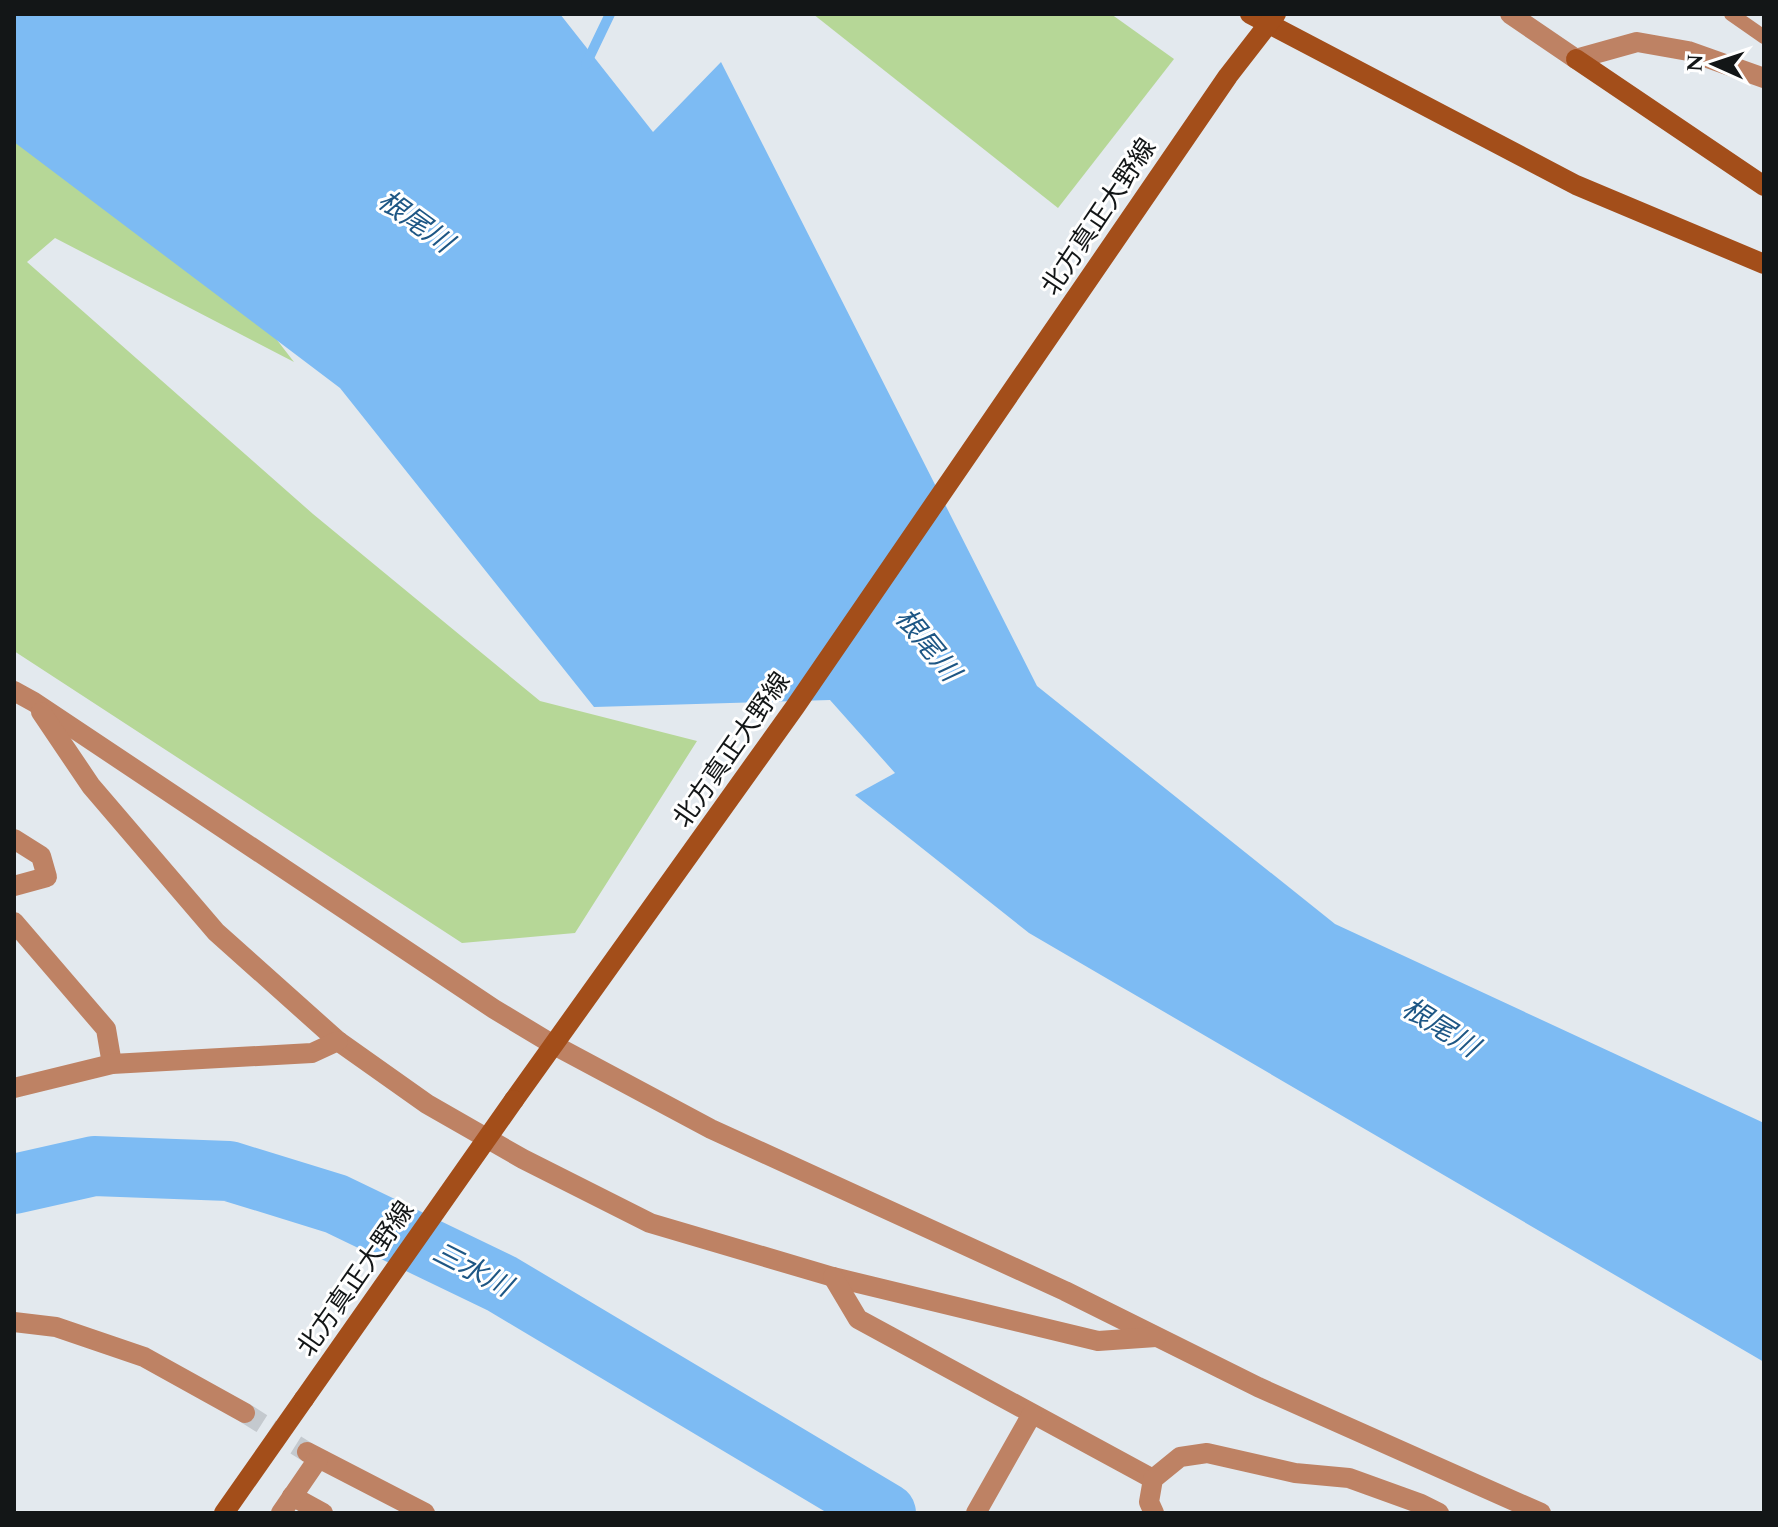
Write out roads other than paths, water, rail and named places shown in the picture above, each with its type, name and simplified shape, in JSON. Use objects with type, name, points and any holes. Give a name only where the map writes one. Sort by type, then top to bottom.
[{"type":"main road","points":[[1250,14],[1273,19],[1576,185],[1764,264]]},
{"type":"main road","name":"北方真正大野線","points":[[224,1513],[552,1044],[795,707],[1228,76],[1273,19]]},
{"type":"main road","points":[[1576,59],[1764,186]]},
{"type":"street","points":[[1510,14],[1576,59],[1637,42],[1688,51],[1764,78]]},
{"type":"street","points":[[14,691],[340,909],[552,1044],[711,1129],[1065,1291],[1258,1387],[1541,1513]]},
{"type":"street","points":[[34,702],[91,786],[216,932],[338,1041],[427,1104],[523,1159],[650,1223],[833,1277],[1098,1341],[1158,1337]]},
{"type":"street","points":[[14,839],[41,856],[47,877],[14,886]]},
{"type":"street","points":[[14,922],[106,1029],[112,1064]]},
{"type":"street","points":[[14,1088],[112,1064],[312,1053],[338,1041]]},
{"type":"street","points":[[833,1277],[858,1319],[1153,1479]]},
{"type":"street","points":[[14,1322],[56,1327],[144,1357],[245,1413]]},
{"type":"street","points":[[976,1513],[1032,1414]]},
{"type":"street","points":[[1154,1513],[1149,1502],[1153,1479],[1180,1457],[1207,1453],[1295,1473],[1349,1478],[1439,1513]]},
{"type":"street","points":[[323,1513],[286,1505],[313,1455],[425,1513]]},
{"type":"lane","points":[[1731,14],[1764,37]]},
{"type":"water","name":"根尾川","points":[[14,14],[560,14],[653,132],[721,62],[1037,686],[1335,924],[1764,1123],[1764,1362],[1029,933],[855,795],[895,773],[830,700],[594,707],[340,388],[14,142]]},
{"type":"waterway","points":[[586,64],[610,14]]},
{"type":"waterway","name":"三水川","points":[[14,1184],[94,1166],[229,1171],[336,1204],[502,1284],[886,1513]]},
{"type":"tunnel","points":[[245,1413],[307,1452]]}]
